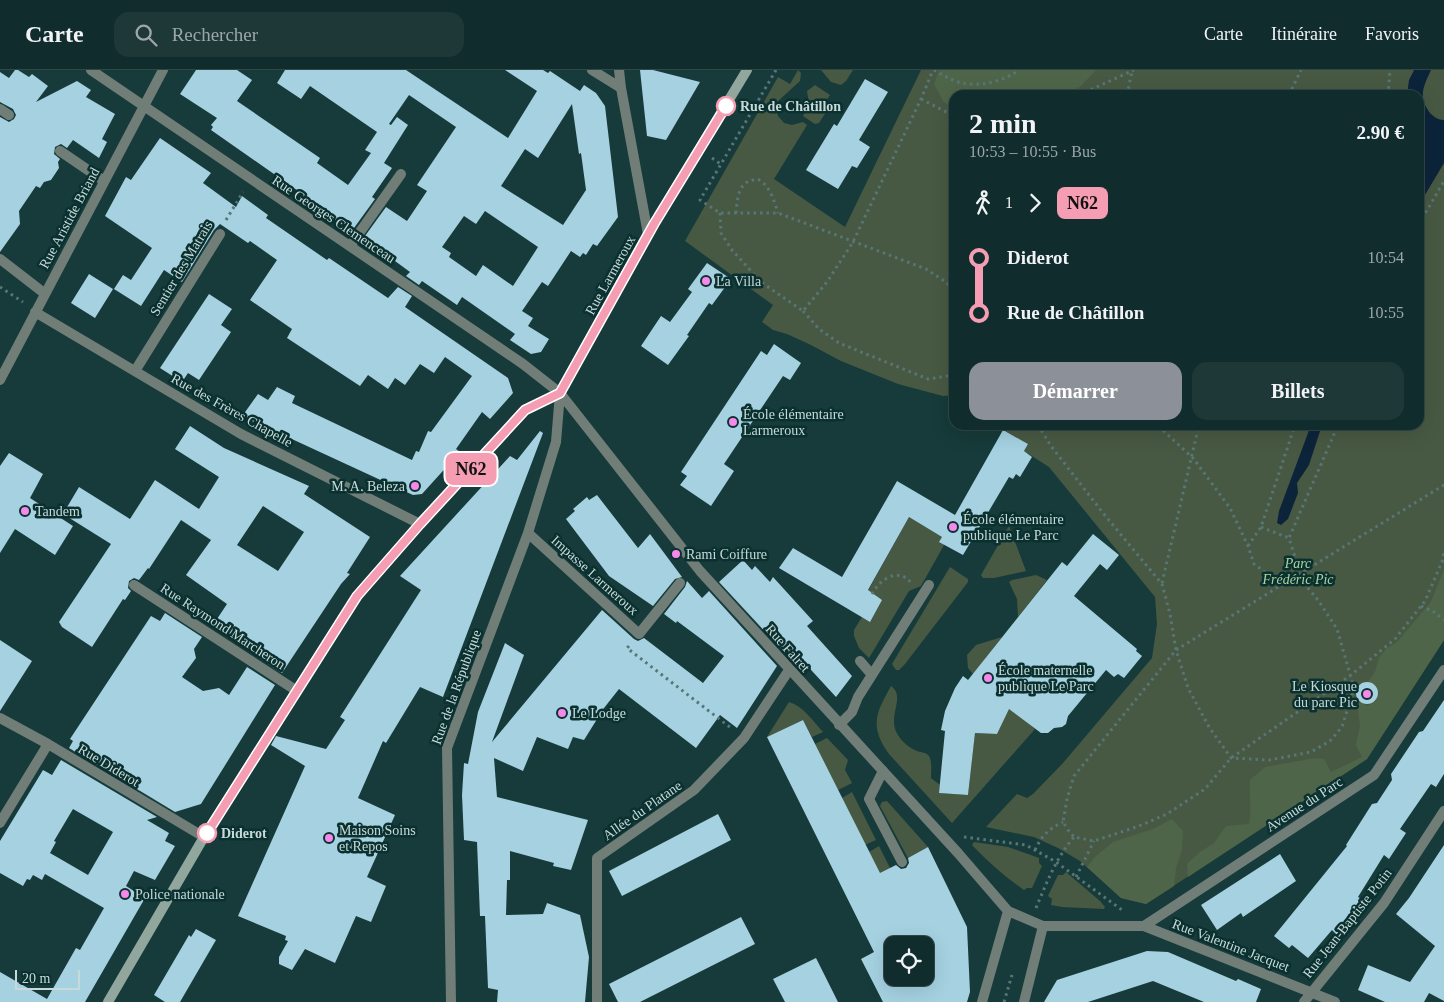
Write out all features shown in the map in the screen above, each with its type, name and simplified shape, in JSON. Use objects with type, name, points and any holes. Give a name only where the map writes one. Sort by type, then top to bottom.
[{"type":"main road","name":"Rue Larmeroux","points":[[560,393],[648,234],[747,70]]},
{"type":"main road","points":[[108,1002],[204,837],[357,596],[420,524],[525,410],[560,393]]},
{"type":"street","name":"Rue Georges Clemenceau","points":[[91,70],[523,364],[560,393]]},
{"type":"street","name":"Rue Aristide Briand","points":[[0,380],[44,293],[163,70]]},
{"type":"street","points":[[592,70],[621,88]]},
{"type":"street","points":[[619,70],[648,234]]},
{"type":"street","points":[[60,151],[104,181]]},
{"type":"street","points":[[350,246],[401,174]]},
{"type":"street","name":"Sentier des Matrais","points":[[135,371],[220,234]]},
{"type":"street","points":[[0,259],[44,293]]},
{"type":"street","name":"Rue des Frères Chapelle","points":[[35,312],[241,434],[420,524]]},
{"type":"street","name":"Rue de la République","points":[[452,1002],[447,748],[528,533],[556,442],[560,393]]},
{"type":"street","name":"Rue Falret","points":[[560,393],[700,571],[943,837],[1008,911]]},
{"type":"street","name":"Impasse Larmeroux","points":[[528,533],[639,634],[680,583]]},
{"type":"street","name":"Rue Raymond Marcheron","points":[[134,585],[297,691]]},
{"type":"street","points":[[839,724],[852,712],[858,697],[929,585]]},
{"type":"street","points":[[860,660],[872,674]]},
{"type":"street","name":"Allée du Platane","points":[[597,1002],[597,858],[694,790],[744,738],[790,670]]},
{"type":"street","name":"Avenue du Parc","points":[[1144,926],[1374,775],[1444,670]]},
{"type":"street","name":"Rue Diderot","points":[[0,718],[48,744],[204,837]]},
{"type":"street","points":[[0,823],[48,744]]},
{"type":"street","points":[[883,771],[868,799],[902,862]]},
{"type":"street","name":"Rue Jean-Baptiste Potin","points":[[1304,1002],[1384,903],[1444,811]]},
{"type":"street","points":[[982,1002],[1008,911],[1043,926],[1144,926]]},
{"type":"street","points":[[1024,1002],[1043,926]]},
{"type":"street","name":"Rue Valentine Jacquet","points":[[1144,926],[1335,1002]]},
{"type":"path","points":[[776,70],[700,200],[720,213],[778,213],[926,269],[949,285]]},
{"type":"path","points":[[803,311],[827,282],[853,242],[933,70],[963,84],[980,84],[1004,78],[1019,70]]},
{"type":"path","points":[[1090,90],[1133,70]]},
{"type":"path","points":[[1128,90],[1133,70]]},
{"type":"path","points":[[1291,90],[1301,70]]},
{"type":"path","points":[[1388,90],[1390,70]]},
{"type":"path","points":[[921,99],[949,113]]},
{"type":"path","points":[[736,213],[737,196],[742,187],[749,181],[756,179],[761,181],[767,188],[778,213]]},
{"type":"path","name":"Sentier des Matrais","points":[[220,234],[220,229],[250,180]]},
{"type":"path","points":[[1424,215],[1444,181]]},
{"type":"path","points":[[720,213],[721,232],[732,250],[761,282],[803,311],[819,329],[839,343],[928,379],[949,376]]},
{"type":"path","points":[[0,287],[23,302]]},
{"type":"path","points":[[1041,430],[1102,513],[1162,584],[1170,614],[1176,650],[1188,688],[1209,727],[1231,758]]},
{"type":"path","points":[[1162,430],[1193,458],[1230,508],[1248,546],[1254,564],[1270,576],[1297,575]]},
{"type":"path","points":[[1162,584],[1198,430]]},
{"type":"path","points":[[1248,546],[1261,528],[1292,430]]},
{"type":"path","points":[[1231,758],[1269,760],[1311,752],[1330,741],[1342,728],[1354,688],[1351,676],[1337,629],[1318,600],[1297,575],[1295,557],[1289,538],[1336,430]]},
{"type":"path","points":[[1444,485],[1176,650],[1074,776],[1063,822],[1068,830],[1074,836],[1094,841],[1139,826],[1166,814],[1206,789],[1231,758],[1351,676],[1395,639],[1425,601],[1442,562],[1444,552]]},
{"type":"path","points":[[1261,528],[1289,538]]},
{"type":"path","points":[[872,594],[877,584],[892,576],[901,575],[908,580],[914,589]]},
{"type":"path","points":[[1421,606],[1434,612],[1444,620]]},
{"type":"path","points":[[639,634],[627,648],[744,738]]},
{"type":"path","points":[[1035,850],[1047,830],[1063,822]]},
{"type":"path","points":[[1030,921],[1062,850],[1074,836]]},
{"type":"path","points":[[943,837],[983,839],[1026,845],[1056,862],[1144,926]]},
{"type":"path","points":[[1076,877],[1094,841]]},
{"type":"green space","name":"Parc Frédéric Pic","points":[[798,70],[801,73],[800,81],[777,102],[775,108],[778,116],[784,123],[792,125],[803,122],[807,125],[774,179],[845,227],[921,70],[1444,70],[1444,640],[1367,759],[1146,904],[1121,898],[1080,861],[1058,848],[1034,837],[986,827],[1017,794],[1027,798],[1033,794],[1063,763],[1152,658],[1157,624],[1155,597],[1049,467],[1024,451],[1028,444],[1002,430],[1424,430],[1424,90],[949,90],[949,395],[943,396],[898,384],[841,361],[787,334],[773,330],[762,322],[773,305],[685,241],[778,77],[790,84]]},
{"type":"green space","points":[[821,70],[853,70],[841,85],[831,82]]},
{"type":"green space","points":[[939,70],[1096,70],[1080,87],[1073,90],[949,90],[949,105],[943,101],[934,84]]},
{"type":"green space","points":[[815,85],[830,95],[824,104],[826,112],[819,123],[815,124],[803,116],[809,104],[807,91]]},
{"type":"green space","points":[[909,517],[942,537],[944,545],[921,586],[909,591],[869,658],[859,648],[854,636],[854,630],[862,617],[868,591]]},
{"type":"green space","points":[[1009,526],[1026,571],[994,578],[983,578],[981,575]]},
{"type":"green space","points":[[950,567],[968,579],[968,582],[905,664],[899,670],[896,670],[892,664]]},
{"type":"green space","points":[[1444,569],[1444,640],[1367,759],[1188,877],[1187,864],[1214,843],[1226,826],[1249,824],[1250,780],[1265,767],[1315,758],[1324,759],[1331,772],[1362,757],[1356,745],[1360,726],[1359,701],[1367,706],[1375,702],[1379,694],[1376,686],[1368,682],[1375,672],[1379,658],[1386,649],[1397,642],[1431,602]]},
{"type":"green space","points":[[1036,575],[1047,580],[1018,617],[1017,599],[1009,582]]},
{"type":"green space","points":[[1002,637],[973,674],[968,668],[967,655],[976,645]]},
{"type":"green space","points":[[891,686],[897,695],[894,717],[896,732],[910,748],[929,756],[931,778],[940,785],[939,793],[968,795],[975,733],[997,734],[1007,712],[1005,703],[1035,729],[952,823],[889,754],[883,744],[877,727],[877,720]]},
{"type":"green space","points":[[789,702],[803,710],[823,732],[812,737],[803,720],[767,737]]},
{"type":"green space","points":[[827,738],[848,760],[845,770],[852,783],[838,790],[815,744]]},
{"type":"green space","points":[[852,792],[876,840],[865,845],[842,798]]},
{"type":"green space","points":[[887,801],[928,847],[908,858],[880,806],[882,802]]},
{"type":"green space","points":[[1172,819],[1183,831],[1182,850],[1176,868],[1174,886],[1146,904],[1121,898],[1087,867],[1095,857],[1113,842],[1153,829]]},
{"type":"green space","points":[[974,842],[1008,847],[1039,858],[1039,863],[1042,866],[1032,888],[1024,890],[1010,880],[972,845]]},
{"type":"green space","points":[[879,846],[903,894],[892,899],[869,852]]},
{"type":"green space","points":[[1066,872],[1100,901],[1105,907],[1104,909],[1051,905],[1052,899],[1048,896],[1058,875],[1063,875]]},
{"type":"water","points":[[1414,70],[1431,70],[1423,90],[1408,90],[1409,80]]},
{"type":"water","points":[[1424,102],[1432,114],[1438,119],[1444,120],[1444,163],[1424,197]]},
{"type":"water","points":[[1309,430],[1320,430],[1309,465],[1297,483],[1298,493],[1288,519],[1281,525],[1277,523],[1279,511]]},
{"type":"building","points":[[15,70],[29,77],[32,74],[48,86],[36,102],[77,81],[91,90],[86,97],[115,114],[102,139],[107,142],[99,158],[73,140],[67,148],[61,144],[55,147],[54,154],[60,159],[58,162],[59,168],[51,180],[44,182],[40,188],[36,186],[19,211],[20,224],[0,252],[0,117],[9,122],[16,115],[13,109],[0,102],[0,72],[9,78]]},
{"type":"building","points":[[196,70],[237,70],[252,80],[237,101],[320,158],[317,163],[348,185],[371,153],[365,150],[377,132],[310,86],[301,99],[277,83],[285,70],[406,70],[508,138],[537,91],[505,70],[543,70],[548,73],[550,71],[580,91],[584,85],[596,93],[605,106],[618,217],[597,246],[593,244],[586,255],[583,253],[580,257],[571,251],[548,286],[542,282],[522,311],[533,318],[528,326],[549,339],[541,352],[531,354],[510,340],[515,334],[462,297],[457,305],[422,281],[419,285],[406,276],[410,272],[395,261],[396,258],[365,236],[386,207],[407,221],[427,191],[417,185],[456,127],[409,95],[389,124],[391,125],[397,117],[408,125],[384,163],[392,168],[372,197],[375,199],[354,228],[351,226],[349,229],[211,130],[213,127],[211,125],[217,118],[180,94]],"holes":[[[572,104],[586,190],[563,225],[501,186],[525,149],[538,158]],[[485,211],[538,247],[513,286],[483,265],[476,276],[449,257],[451,253],[442,247],[464,216],[476,224]]]},
{"type":"building","points":[[640,70],[653,70],[700,82],[666,140],[647,136]]},
{"type":"building","points":[[865,79],[888,92],[859,140],[870,147],[857,168],[852,166],[838,189],[806,170],[834,124],[837,126]]},
{"type":"building","points":[[160,138],[211,173],[203,183],[236,207],[242,196],[268,215],[266,218],[327,260],[329,258],[388,298],[398,287],[412,296],[405,307],[508,378],[513,393],[490,419],[482,412],[456,449],[460,452],[422,494],[413,495],[268,428],[266,430],[243,415],[258,394],[268,400],[277,387],[295,396],[292,403],[412,460],[416,451],[419,452],[428,431],[431,432],[472,376],[445,357],[434,373],[420,364],[405,385],[395,378],[388,389],[368,375],[360,386],[287,338],[292,329],[250,300],[277,260],[250,241],[248,243],[220,224],[214,230],[182,282],[164,270],[141,306],[114,289],[123,275],[131,280],[152,248],[105,216],[126,177],[131,180]]},
{"type":"building","points":[[707,263],[731,279],[712,305],[709,303],[687,335],[689,336],[668,365],[641,346],[661,316],[670,322],[692,292],[688,289]]},
{"type":"building","points":[[89,274],[113,289],[95,318],[71,303]]},
{"type":"building","points":[[209,294],[232,309],[221,325],[231,332],[199,380],[188,373],[182,382],[160,368]]},
{"type":"building","name":"École élémentaire Larmeroux","points":[[774,344],[801,363],[790,380],[783,376],[724,464],[734,471],[711,506],[680,485],[687,476],[681,472],[761,351],[767,355]]},
{"type":"building","points":[[190,426],[224,448],[309,486],[304,494],[370,537],[347,573],[350,574],[341,584],[282,673],[255,655],[256,653],[213,625],[227,604],[186,575],[211,540],[181,520],[149,569],[139,580],[134,578],[129,581],[128,588],[131,591],[125,600],[123,599],[92,647],[62,627],[59,622],[111,544],[63,514],[79,487],[130,519],[155,480],[199,509],[219,477],[175,449]],"holes":[[[263,506],[304,532],[278,571],[237,545]]]},
{"type":"building","name":"École élémentaire publique Le Parc","points":[[1003,430],[1028,444],[1024,451],[1032,457],[1020,477],[1016,474],[1013,479],[1009,477],[963,555],[939,542],[942,537],[909,517],[868,590],[882,600],[870,622],[779,568],[793,548],[842,577],[897,481],[955,515]]},
{"type":"building","points":[[540,431],[543,433],[443,697],[420,687],[386,743],[383,741],[358,798],[395,815],[367,877],[386,886],[371,922],[356,916],[335,963],[305,949],[292,970],[279,964],[279,957],[288,941],[285,940],[286,936],[238,916],[305,766],[271,745],[276,736],[326,749],[345,720],[340,717],[421,590],[400,576],[510,456],[517,460]]},
{"type":"building","name":"Tandem","points":[[9,453],[43,474],[30,498],[73,526],[55,555],[15,529],[0,553],[0,466]]},
{"type":"building","points":[[597,495],[638,548],[650,534],[682,577],[675,579],[653,606],[609,576],[566,519],[575,511],[573,509],[587,497],[589,500]]},
{"type":"building","points":[[1093,534],[1119,555],[1107,570],[1100,564],[1074,596],[1137,649],[1136,651],[1142,656],[1124,678],[1118,674],[1114,677],[1106,670],[1068,716],[1066,724],[1062,727],[1054,728],[1048,733],[1041,733],[1009,709],[997,734],[975,733],[968,795],[939,793],[945,731],[941,730],[945,711],[955,688],[963,676],[968,680],[1062,562],[1067,566]]},
{"type":"building","points":[[743,560],[752,570],[755,566],[770,582],[773,577],[813,621],[807,626],[852,676],[836,697],[789,646],[785,653],[719,582]]},
{"type":"building","points":[[687,581],[702,598],[709,591],[777,666],[737,728],[720,715],[696,748],[619,689],[604,708],[584,740],[573,737],[568,749],[537,737],[523,771],[494,758],[497,797],[588,820],[571,870],[553,866],[554,863],[510,851],[510,880],[507,880],[506,915],[543,914],[547,903],[580,915],[589,957],[585,1002],[497,1002],[498,990],[488,988],[485,916],[480,916],[477,842],[464,840],[462,795],[464,763],[468,764],[478,712],[505,643],[524,655],[492,742],[602,610],[634,639],[638,641],[644,638],[703,683],[724,656],[677,621],[676,623],[664,614],[685,587]]},
{"type":"building","points":[[165,613],[202,637],[194,649],[196,658],[182,677],[203,691],[219,688],[229,695],[247,667],[275,685],[201,804],[175,812],[69,748],[73,741],[70,739],[151,616],[160,621]]},
{"type":"building","points":[[0,640],[32,661],[0,711]]},
{"type":"building","name":"Le Kiosque du parc Pic","points":[[1367,682],[1375,685],[1378,693],[1375,701],[1367,704],[1359,701],[1356,693],[1359,685]]},
{"type":"building","points":[[1444,700],[1444,774],[1436,787],[1431,784],[1400,829],[1406,833],[1389,859],[1384,855],[1358,897],[1365,901],[1337,935],[1332,930],[1308,958],[1292,945],[1289,948],[1274,936],[1347,846],[1372,804],[1377,803],[1392,780],[1391,774],[1419,732],[1423,731]]},
{"type":"building","points":[[803,720],[880,873],[896,865],[901,869],[906,868],[909,863],[908,858],[928,847],[967,927],[970,992],[967,1002],[883,1002],[861,959],[874,952],[767,737]]},
{"type":"building","points":[[61,760],[157,817],[147,820],[169,833],[165,841],[175,846],[155,880],[134,871],[126,886],[145,898],[85,1002],[0,1002],[0,972],[47,999],[76,948],[80,950],[104,908],[45,874],[42,880],[33,875],[30,880],[27,879],[23,886],[0,873],[0,841],[43,770],[52,775]],"holes":[[[73,809],[113,832],[88,875],[50,853],[56,842],[54,841]]]},
{"type":"building","points":[[718,814],[731,840],[622,896],[609,871]]},
{"type":"building","points":[[1444,845],[1444,1001],[1429,993],[1424,1002],[1385,1002],[1358,990],[1368,965],[1410,982],[1435,946],[1396,914],[1409,898]]},
{"type":"building","points":[[1280,854],[1296,881],[1243,917],[1241,913],[1217,930],[1201,905]]},
{"type":"building","points":[[741,917],[755,944],[640,1002],[618,1002],[609,984]]},
{"type":"building","points":[[196,929],[216,940],[180,1002],[165,1002],[154,995],[189,935],[191,937]]},
{"type":"building","points":[[1147,951],[1168,952],[1236,981],[1238,979],[1261,989],[1256,1002],[1204,1002],[1153,981],[1088,1002],[1044,1002],[1057,980]]},
{"type":"building","points":[[816,958],[838,1002],[785,1002],[773,979]]},
{"type":"bus line","name":"N62","points":[[207,833],[357,596],[420,524],[525,410],[560,393],[654,224],[726,106]]},
{"type":"place","name":"Rue de Châtillon","points":[[726,106]]},
{"type":"place","name":"La Villa","points":[[706,281]]},
{"type":"place","name":"École élémentaire Larmeroux","points":[[733,422]]},
{"type":"place","name":"M. A. Beleza","points":[[415,486]]},
{"type":"place","name":"Tandem","points":[[25,511]]},
{"type":"place","name":"École élémentaire publique Le Parc","points":[[953,527]]},
{"type":"place","name":"Rami Coiffure","points":[[676,554]]},
{"type":"place","name":"École maternelle publique Le Parc","points":[[988,678]]},
{"type":"place","name":"Le Kiosque du parc Pic","points":[[1367,694]]},
{"type":"place","name":"Le Lodge","points":[[562,713]]},
{"type":"place","name":"Diderot","points":[[207,833]]},
{"type":"place","name":"Maison Soins et Repos","points":[[329,838]]},
{"type":"place","name":"Police nationale","points":[[125,894]]}]
